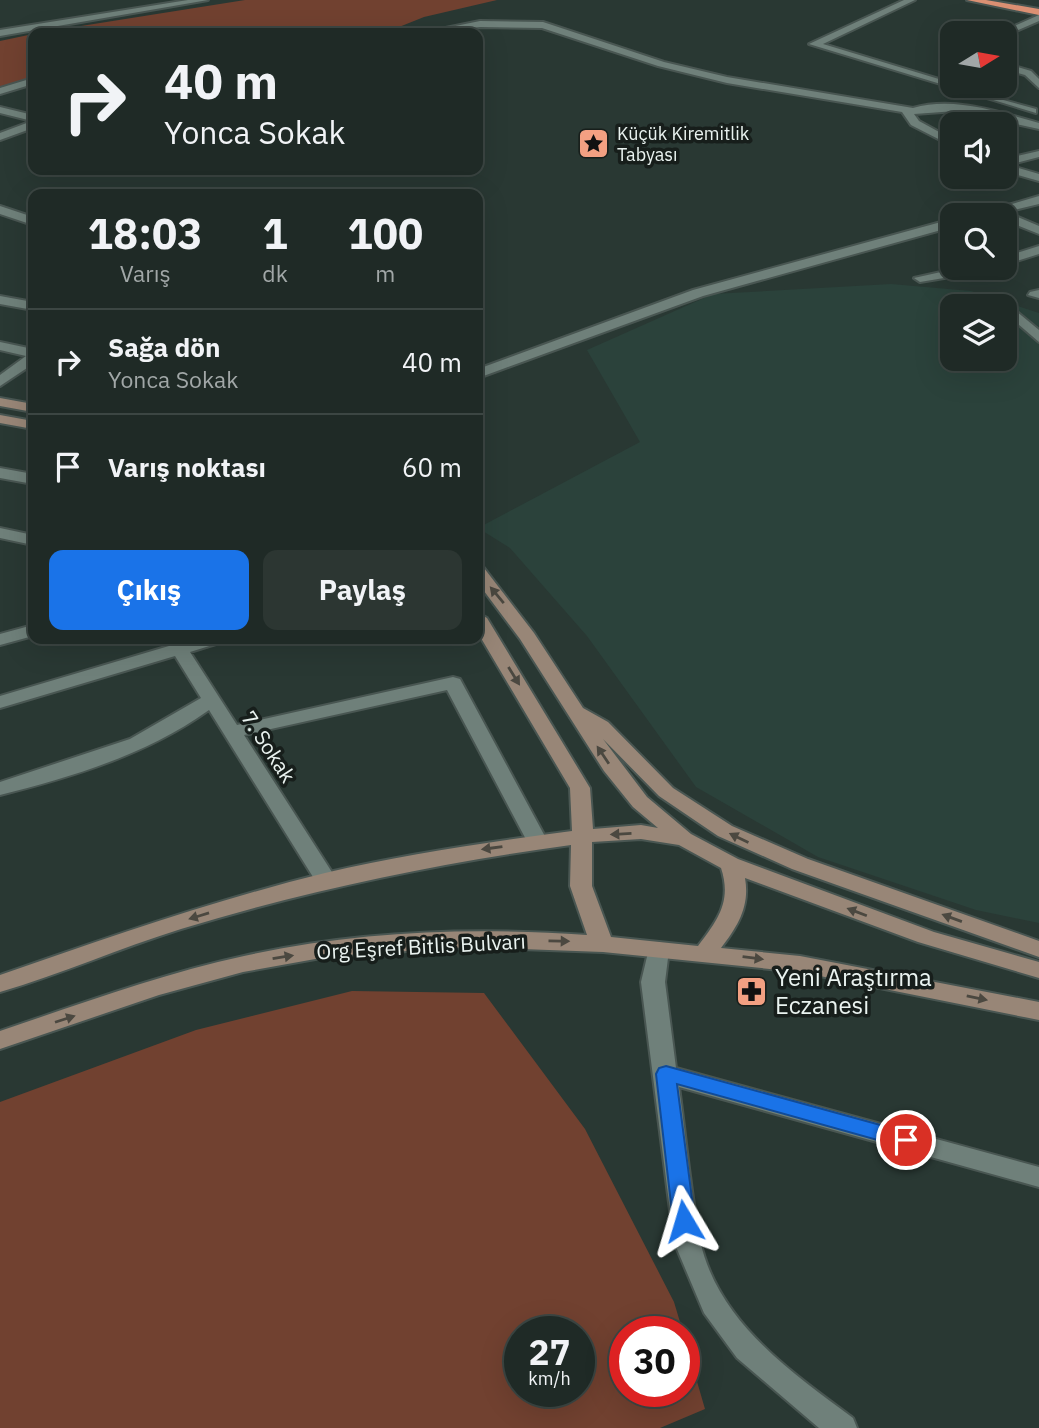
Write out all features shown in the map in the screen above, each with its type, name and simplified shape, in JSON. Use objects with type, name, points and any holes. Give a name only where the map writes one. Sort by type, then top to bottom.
[{"type":"highway","points":[[971,0],[1039,12]]},
{"type":"highway","points":[[1018,0],[1039,4]]},
{"type":"main road","points":[[0,402],[28,407]]},
{"type":"main road","points":[[0,419],[28,424]]},
{"type":"main road","points":[[483,578],[520,626],[611,766],[640,802],[684,839],[730,864],[926,937],[1039,970]]},
{"type":"main road","points":[[483,626],[580,788],[585,813],[580,886],[592,923],[603,944],[705,953],[852,973],[1039,1011]]},
{"type":"main road","points":[[576,712],[601,726],[666,792],[725,831],[800,864],[1039,949]]},
{"type":"main road","points":[[0,984],[172,924],[326,880],[408,862],[583,836],[641,832],[684,839]]},
{"type":"main road","points":[[705,953],[733,914],[737,902],[738,888],[730,864]]},
{"type":"main road","name":"Org Eşref Bitlis Bulvarı","points":[[0,1040],[199,975],[277,957],[383,944],[504,940],[603,944]]},
{"type":"street","points":[[0,26],[143,0]]},
{"type":"street","points":[[31,28],[204,0]]},
{"type":"street","points":[[911,0],[814,44],[1037,110]]},
{"type":"street","points":[[1017,27],[1039,18]]},
{"type":"street","points":[[456,28],[520,22],[544,25],[661,64],[727,80],[913,111],[958,110],[1039,126]]},
{"type":"street","points":[[0,33],[28,28]]},
{"type":"street","points":[[1017,70],[1028,74],[1039,85]]},
{"type":"street","points":[[0,91],[28,83]]},
{"type":"street","points":[[0,110],[28,117]]},
{"type":"street","points":[[913,111],[907,113],[908,117],[940,137]]},
{"type":"street","points":[[1017,122],[1021,122]]},
{"type":"street","points":[[0,137],[28,126]]},
{"type":"street","points":[[936,135],[940,134]]},
{"type":"street","points":[[1017,161],[1039,154]]},
{"type":"street","points":[[1017,170],[1039,178]]},
{"type":"street","points":[[1017,208],[1039,200]]},
{"type":"street","points":[[0,210],[28,220]]},
{"type":"street","points":[[0,228],[18,217]]},
{"type":"street","points":[[1017,221],[1039,230]]},
{"type":"street","points":[[483,372],[698,293],[940,226]]},
{"type":"street","points":[[1017,257],[1039,250]]},
{"type":"street","points":[[920,278],[940,275]]},
{"type":"street","points":[[0,300],[28,305]]},
{"type":"street","points":[[1017,315],[1039,338]]},
{"type":"street","points":[[0,346],[28,354]]},
{"type":"street","points":[[0,382],[28,359]]},
{"type":"street","points":[[0,473],[28,478]]},
{"type":"street","points":[[0,533],[28,539]]},
{"type":"street","points":[[0,640],[28,632]]},
{"type":"street","points":[[0,702],[173,644]]},
{"type":"street","name":"7. Sokak","points":[[177,644],[326,880]]},
{"type":"street","points":[[231,732],[453,683],[537,842]]},
{"type":"street","points":[[0,789],[89,761],[183,722],[211,700]]},
{"type":"street","points":[[658,950],[653,982],[687,1242],[700,1282],[724,1323],[751,1356],[842,1428]]},
{"type":"street","points":[[666,1074],[1039,1177]]},
{"type":"shaded area","points":[[245,0],[497,0],[424,17],[396,28],[69,28]]},
{"type":"shaded area","points":[[28,35],[28,83],[0,91],[0,41]]},
{"type":"shaded area","points":[[891,284],[980,294],[940,294],[940,371],[1017,371],[1017,306],[1039,313],[1039,923],[976,910],[818,857],[696,787],[587,636],[510,548],[483,531],[483,525],[640,442],[587,350],[713,294]]},
{"type":"shaded area","points":[[352,991],[484,993],[585,1129],[674,1302],[678,1316],[609,1316],[609,1407],[700,1407],[700,1392],[705,1409],[660,1428],[0,1428],[0,1102],[196,1030]]},
{"type":"place","name":"Küçük Kiremitlik Tabyası","points":[[594,144]]},
{"type":"place","name":"Yeni Araştırma Eczanesi","points":[[752,992]]},
{"type":"route","points":[[684,1221],[666,1074],[906,1140]]}]
